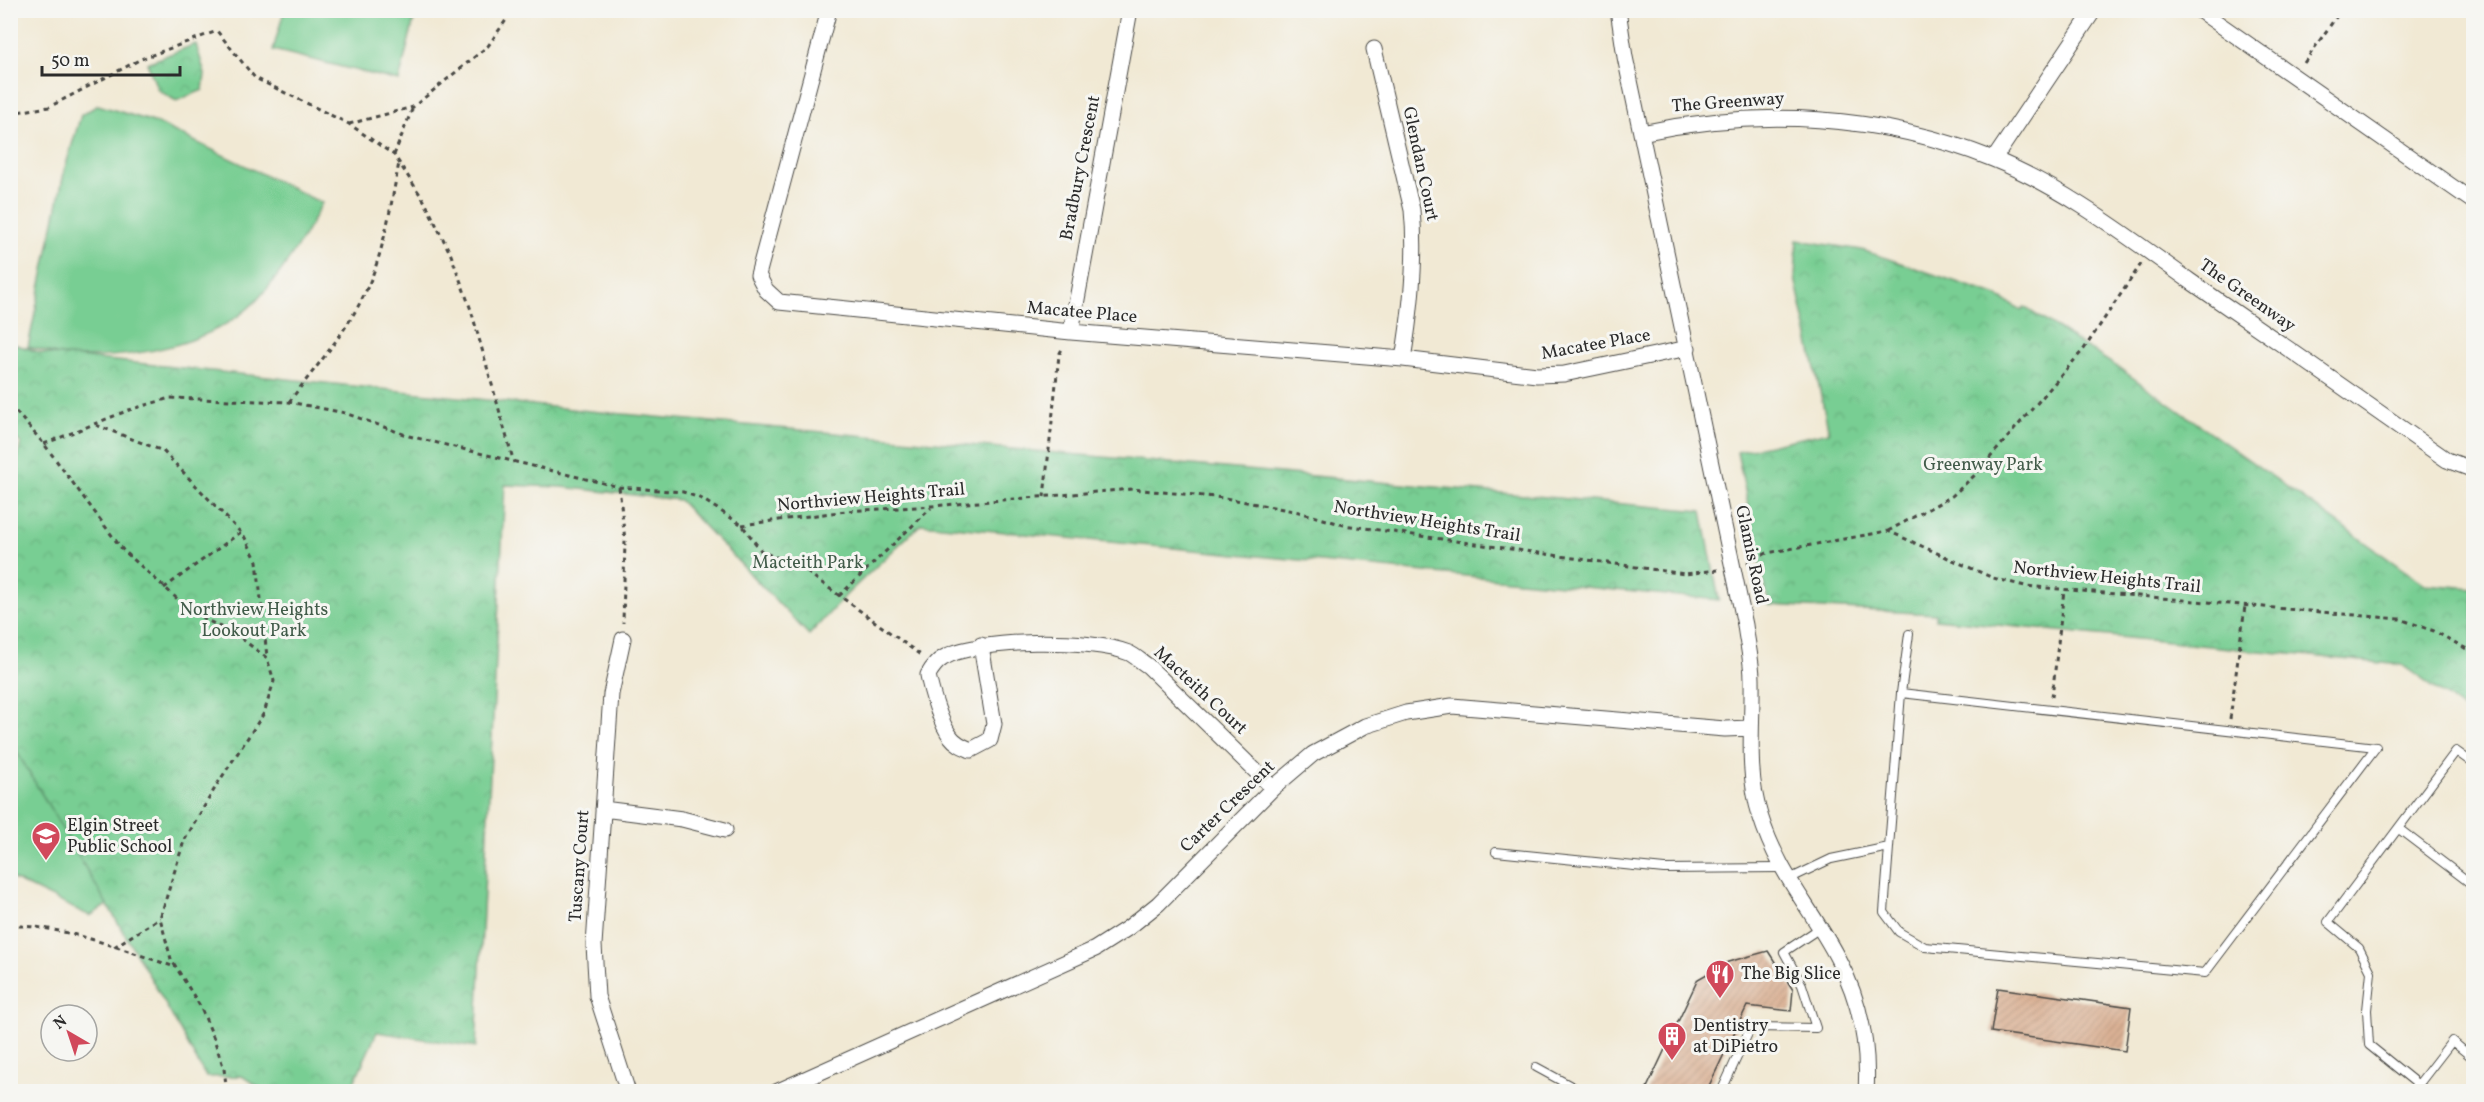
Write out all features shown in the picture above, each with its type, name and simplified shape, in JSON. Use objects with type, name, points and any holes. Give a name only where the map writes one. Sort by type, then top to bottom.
[{"type":"street","name":"Macatee Place","points":[[829,10],[758,275],[766,290],[779,302],[1071,332],[1403,359],[1537,375],[1564,374],[1688,348]]},
{"type":"street","name":"Bradbury Crescent","points":[[1071,332],[1130,10]]},
{"type":"street","name":"Glamis Road","points":[[1618,10],[1641,133],[1745,624],[1752,678],[1750,728],[1755,793],[1767,839],[1784,874],[1839,960],[1863,1028],[1866,1092]]},
{"type":"street","points":[[1994,159],[2094,10]]},
{"type":"street","points":[[2199,10],[2474,202]]},
{"type":"street","name":"Glendan Court","points":[[1374,49],[1412,210],[1415,235],[1408,331],[1403,359]]},
{"type":"street","name":"The Greenway","points":[[1641,133],[1774,116],[1805,118],[1896,130],[1994,159],[2069,198],[2447,460],[2474,470]]},
{"type":"street","name":"Tuscany Court","points":[[623,639],[611,694],[594,945],[597,996],[628,1092]]},
{"type":"street","name":"Macteith Court","points":[[933,665],[944,657],[981,645],[1016,642],[1077,645],[1128,653],[1148,666],[1273,788]]},
{"type":"street","points":[[933,665],[928,675],[930,689],[950,737],[971,750],[990,740],[994,724],[981,645]]},
{"type":"street","name":"Carter Crescent","points":[[776,1092],[1103,944],[1158,904],[1273,788],[1313,754],[1365,726],[1406,713],[1452,706],[1725,729],[1750,728]]},
{"type":"street","points":[[603,809],[682,819],[725,830]]},
{"type":"lane","points":[[1901,693],[2376,747],[2205,973],[1925,948],[1899,932],[1884,912],[1901,693],[1909,634]]},
{"type":"lane","points":[[2427,1092],[2369,1046],[2367,1010],[2372,972],[2359,948],[2328,922],[2456,752],[2474,764]]},
{"type":"lane","points":[[2399,829],[2474,886]]},
{"type":"lane","points":[[1496,852],[1664,869],[1784,874],[1831,860],[1889,847]]},
{"type":"lane","points":[[1721,1092],[1751,1027],[1816,1028],[1802,985],[1784,952],[1820,928]]},
{"type":"lane","points":[[2418,1085],[2452,1041],[2474,1059]]},
{"type":"lane","points":[[1536,1067],[1582,1092]]},
{"type":"path","points":[[349,124],[413,107],[488,46],[513,10]]},
{"type":"path","points":[[2295,77],[2341,10]]},
{"type":"path","points":[[10,113],[49,107],[141,59],[217,31],[255,78],[349,124],[394,155],[425,202],[452,255],[471,310],[514,463]]},
{"type":"path","points":[[394,155],[413,107]]},
{"type":"path","points":[[289,402],[346,326],[366,290],[385,237],[399,163]]},
{"type":"path","points":[[1745,563],[1755,561],[1767,553],[1888,531],[1952,496],[1975,475],[2084,349],[2149,252]]},
{"type":"path","points":[[1044,496],[1059,355],[1071,332]]},
{"type":"path","points":[[44,444],[135,408],[175,398],[289,402],[348,414],[409,436],[619,487],[683,492],[702,499],[742,525],[762,552],[796,564],[933,665]]},
{"type":"path","points":[[10,405],[44,444],[117,544],[193,614],[238,636],[267,658]]},
{"type":"path","points":[[94,424],[163,450],[241,532],[257,561],[267,658],[274,681],[264,713],[218,783],[184,841],[160,918],[161,928],[176,968],[200,1006],[213,1036],[224,1069],[227,1092]]},
{"type":"path","points":[[619,487],[625,540],[623,639]]},
{"type":"path","name":"Northview Heights Trail","points":[[742,525],[846,511],[1132,489],[1225,498],[1299,512],[1344,525],[1685,574],[1722,569]]},
{"type":"path","points":[[839,596],[932,506]]},
{"type":"path","name":"Northview Heights Trail","points":[[1888,531],[1993,578],[2025,586],[2400,619],[2434,631],[2474,653]]},
{"type":"path","points":[[164,588],[241,532]]},
{"type":"path","points":[[2051,710],[2064,590]]},
{"type":"path","points":[[2229,730],[2245,606]]},
{"type":"path","points":[[114,947],[160,918]]},
{"type":"path","points":[[10,926],[30,925],[114,947],[176,968]]},
{"type":"green space","points":[[284,11],[416,11],[399,81],[273,50]]},
{"type":"green space","points":[[196,44],[205,74],[203,90],[176,101],[158,90],[147,63]]},
{"type":"green space","points":[[98,105],[157,123],[322,203],[293,254],[276,278],[256,301],[238,316],[196,338],[172,346],[124,355],[71,357],[28,347],[65,168],[81,115]]},
{"type":"green space","name":"Greenway Park","points":[[1797,240],[1862,250],[1995,295],[2022,310],[2024,307],[2122,370],[2424,584],[2473,588],[2473,716],[2402,665],[1936,619],[1936,614],[1769,605],[1737,452],[1829,432],[1795,278]]},
{"type":"green space","name":"Northview Heights Lookout Park","points":[[11,343],[41,353],[590,411],[1702,511],[1719,600],[921,524],[847,594],[809,635],[679,500],[562,487],[505,485],[476,1047],[377,1032],[350,1091],[265,1091],[242,1076],[206,1077],[153,982],[11,742],[10,494],[21,442],[11,438]]},
{"type":"green space","points":[[11,723],[147,746],[107,905],[90,916],[11,878]]},
{"type":"building","points":[[1768,951],[1793,990],[1791,1011],[1747,1006],[1706,1092],[1645,1092],[1698,979],[1728,962]]},
{"type":"building","points":[[1998,988],[2131,1007],[2125,1051],[1991,1032]]},
{"type":"place","name":"Elgin Street Public School","points":[[46,862]]},
{"type":"place","name":"The Big Slice","points":[[1720,1000]]},
{"type":"place","name":"Dentistry at DiPietro","points":[[1672,1062]]},
{"type":"park label","name":"Macteith Park","points":[[808,563]]}]
